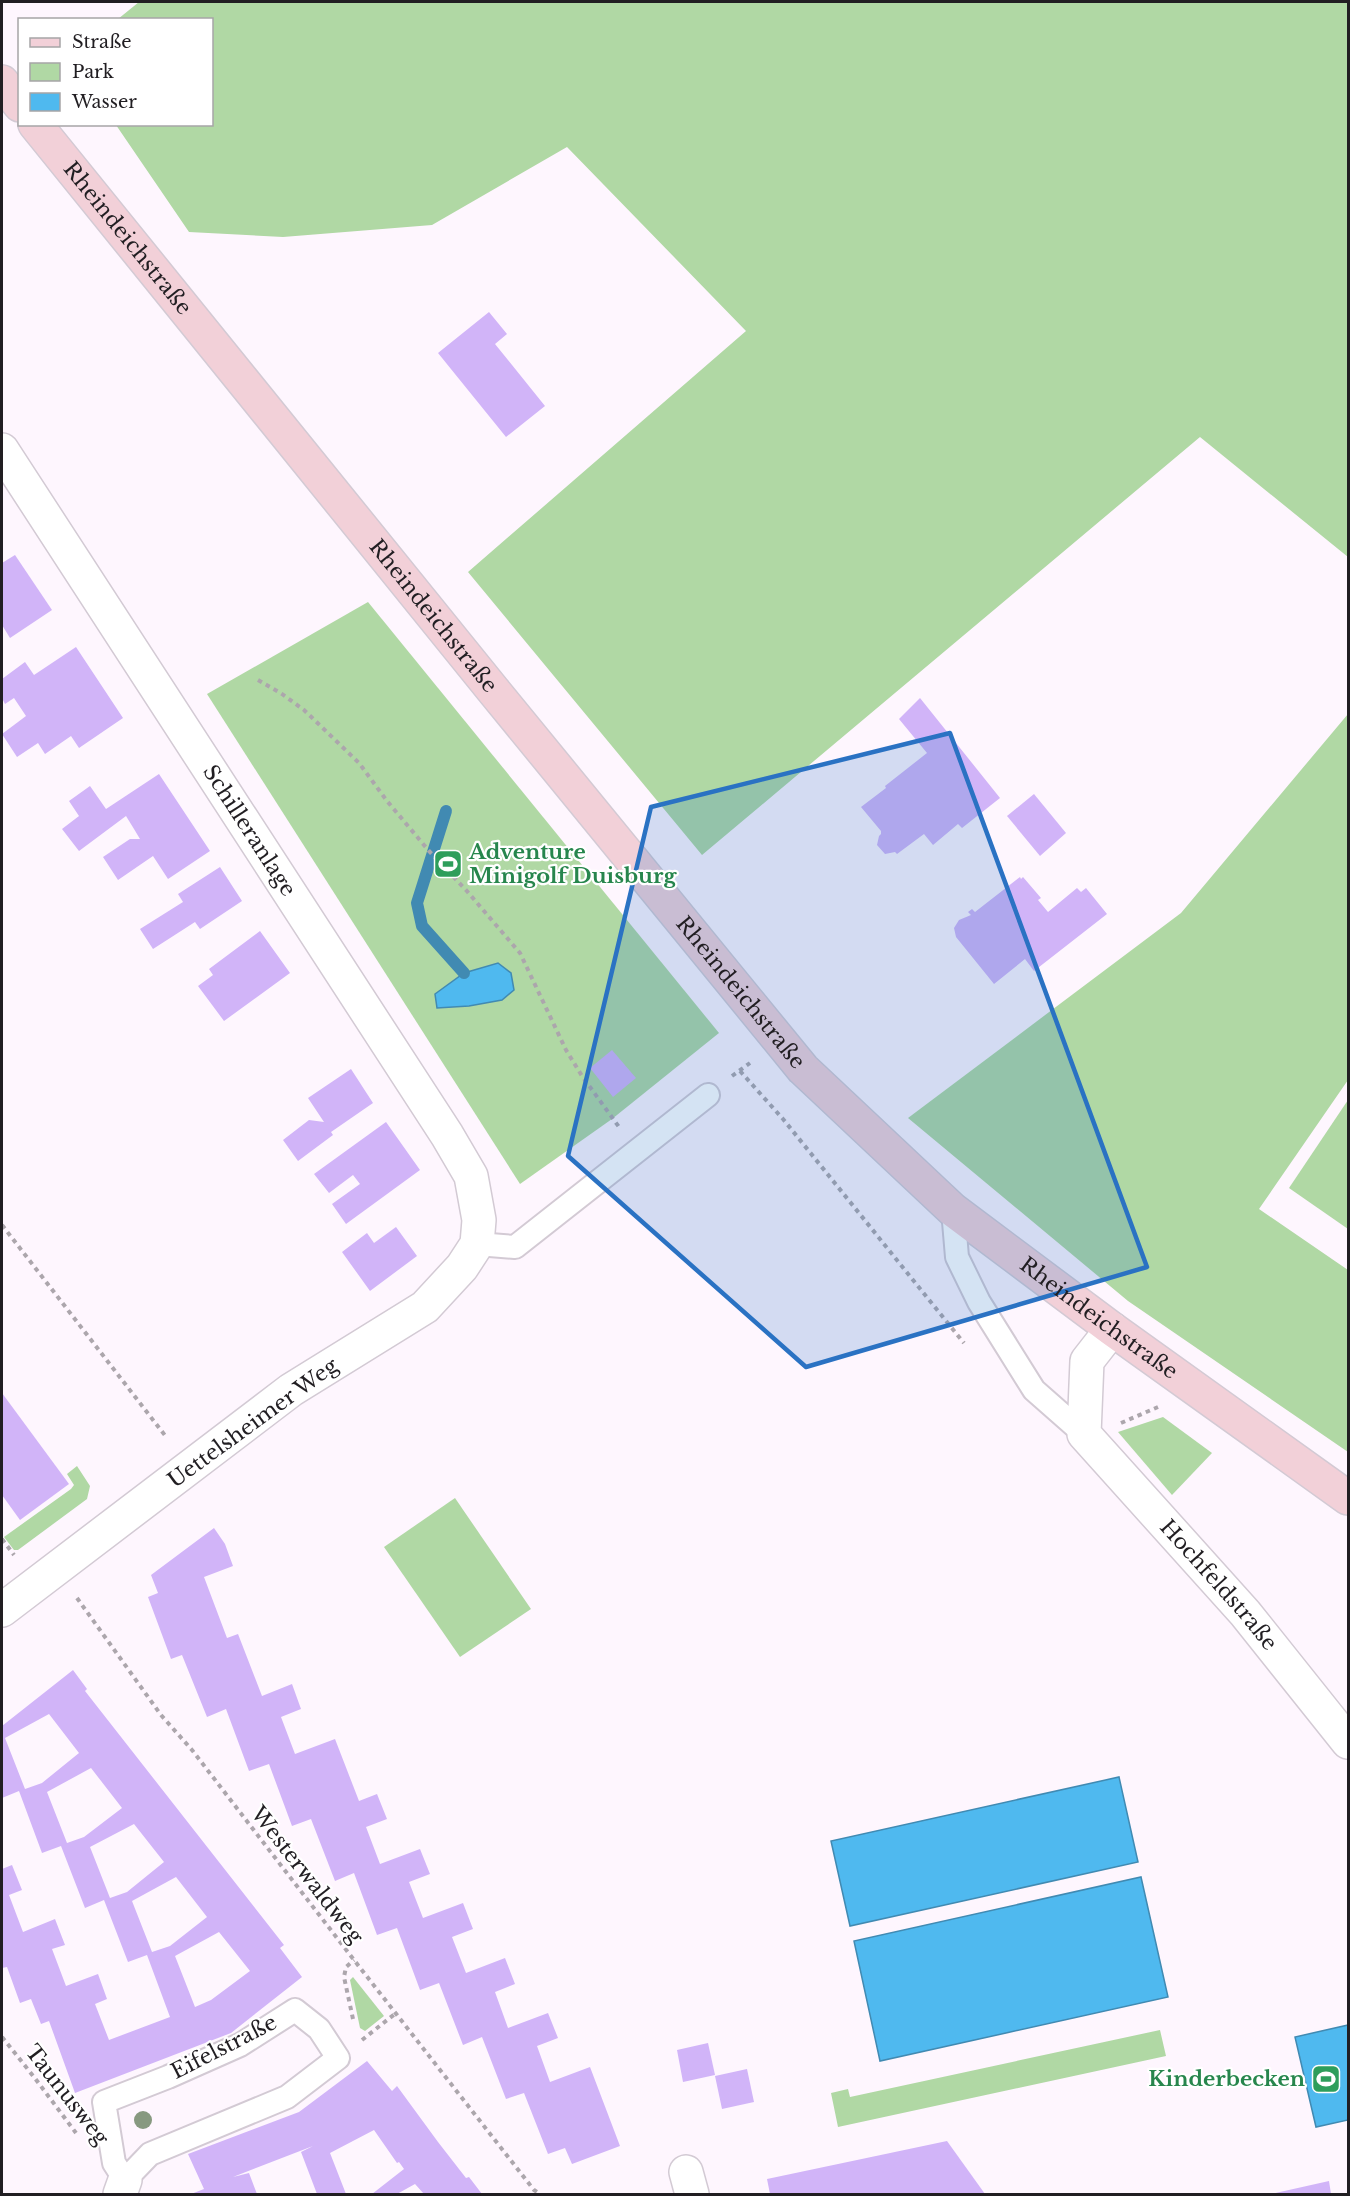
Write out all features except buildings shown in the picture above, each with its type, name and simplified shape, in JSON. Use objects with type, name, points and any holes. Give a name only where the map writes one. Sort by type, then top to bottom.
[{"type":"main road","points":[[2,82],[18,102]]},
{"type":"main road","name":"Rheindeichstraße","points":[[37,126],[803,1069],[953,1210],[1112,1329],[1348,1498]]},
{"type":"street","name":"Schilleranlage","points":[[2,450],[447,1135],[471,1176],[478,1232]]},
{"type":"street","name":"Uettelsheimer Weg","points":[[2,1610],[291,1390],[425,1307],[462,1267],[478,1232]]},
{"type":"street","points":[[1084,1434],[1087,1361],[1112,1329]]},
{"type":"street","name":"Hochfeldstraße","points":[[1084,1434],[1245,1613],[1348,1742]]},
{"type":"lane","points":[[478,1232],[514,1247],[708,1095]]},
{"type":"lane","name":"Hochfeldstraße","points":[[953,1210],[957,1257],[979,1302],[1034,1390],[1084,1434]]},
{"type":"lane","name":"Eifelstraße","points":[[296,2010],[319,2030],[338,2058],[287,2097],[150,2154],[120,2179],[104,2102],[240,2044],[296,2010]]},
{"type":"path","points":[[258,680],[304,710],[359,763],[429,851],[520,953],[566,1050],[612,1119],[638,1150]]},
{"type":"path","points":[[708,1095],[779,1039]]},
{"type":"path","points":[[740,1071],[783,1119],[967,1346]]},
{"type":"path","points":[[2,1225],[190,1467]]},
{"type":"path","points":[[1084,1434],[1157,1409]]},
{"type":"path","name":"Westerwaldweg","points":[[54,1570],[161,1715],[192,1750],[534,2190],[540,2194]]},
{"type":"path","points":[[353,2021],[344,1977],[346,1967],[354,1960]]},
{"type":"path","points":[[356,2032],[358,2043],[396,2013]]},
{"type":"path","name":"Taunusweg","points":[[2,2037],[87,2148],[120,2179]]},
{"type":"highlighted area","points":[[950,733],[1147,1267],[806,1367],[568,1156],[651,807]]},
{"type":"green space","points":[[139,2],[1348,2],[1348,557],[1200,437],[702,855],[468,572],[746,331],[567,147],[432,225],[283,237],[189,232],[117,126],[213,126],[213,18],[119,18]]},
{"type":"green space","name":"Adventure Minigolf Duisburg","points":[[368,602],[719,1033],[612,1119],[520,1184],[207,694]]},
{"type":"green space","points":[[1348,714],[1348,1080],[1259,1209],[1348,1270],[1348,1452],[1128,1301],[908,1118],[1181,913]]},
{"type":"green space","points":[[1348,1100],[1348,1229],[1289,1188]]},
{"type":"green space","points":[[1163,1417],[1212,1453],[1172,1495],[1118,1432]]},
{"type":"green space","points":[[77,1466],[90,1486],[87,1499],[18,1550],[14,1550],[4,1537],[71,1489],[74,1485],[67,1474]]},
{"type":"green space","points":[[455,1498],[531,1609],[460,1657],[384,1547]]},
{"type":"green space","points":[[353,1977],[384,2016],[365,2031],[360,2028],[350,1980]]},
{"type":"green space","points":[[1160,2030],[1166,2056],[838,2127],[831,2093],[848,2089],[850,2097]]},
{"type":"water","points":[[498,963],[511,973],[514,990],[502,1000],[469,1006],[437,1008],[435,994],[464,973]]},
{"type":"water","points":[[1119,1777],[1138,1862],[850,1926],[831,1841]]},
{"type":"water","points":[[1141,1877],[1168,1997],[880,2061],[854,1941]]},
{"type":"water","name":"Kinderbecken","points":[[1348,2025],[1348,2120],[1316,2127],[1295,2037]]},
{"type":"waterway","points":[[446,811],[417,903],[422,926],[464,973]]},
{"type":"place","name":"Adventure Minigolf Duisburg","points":[[448,864]]},
{"type":"place","name":"Kinderbecken","points":[[1326,2079]]}]
